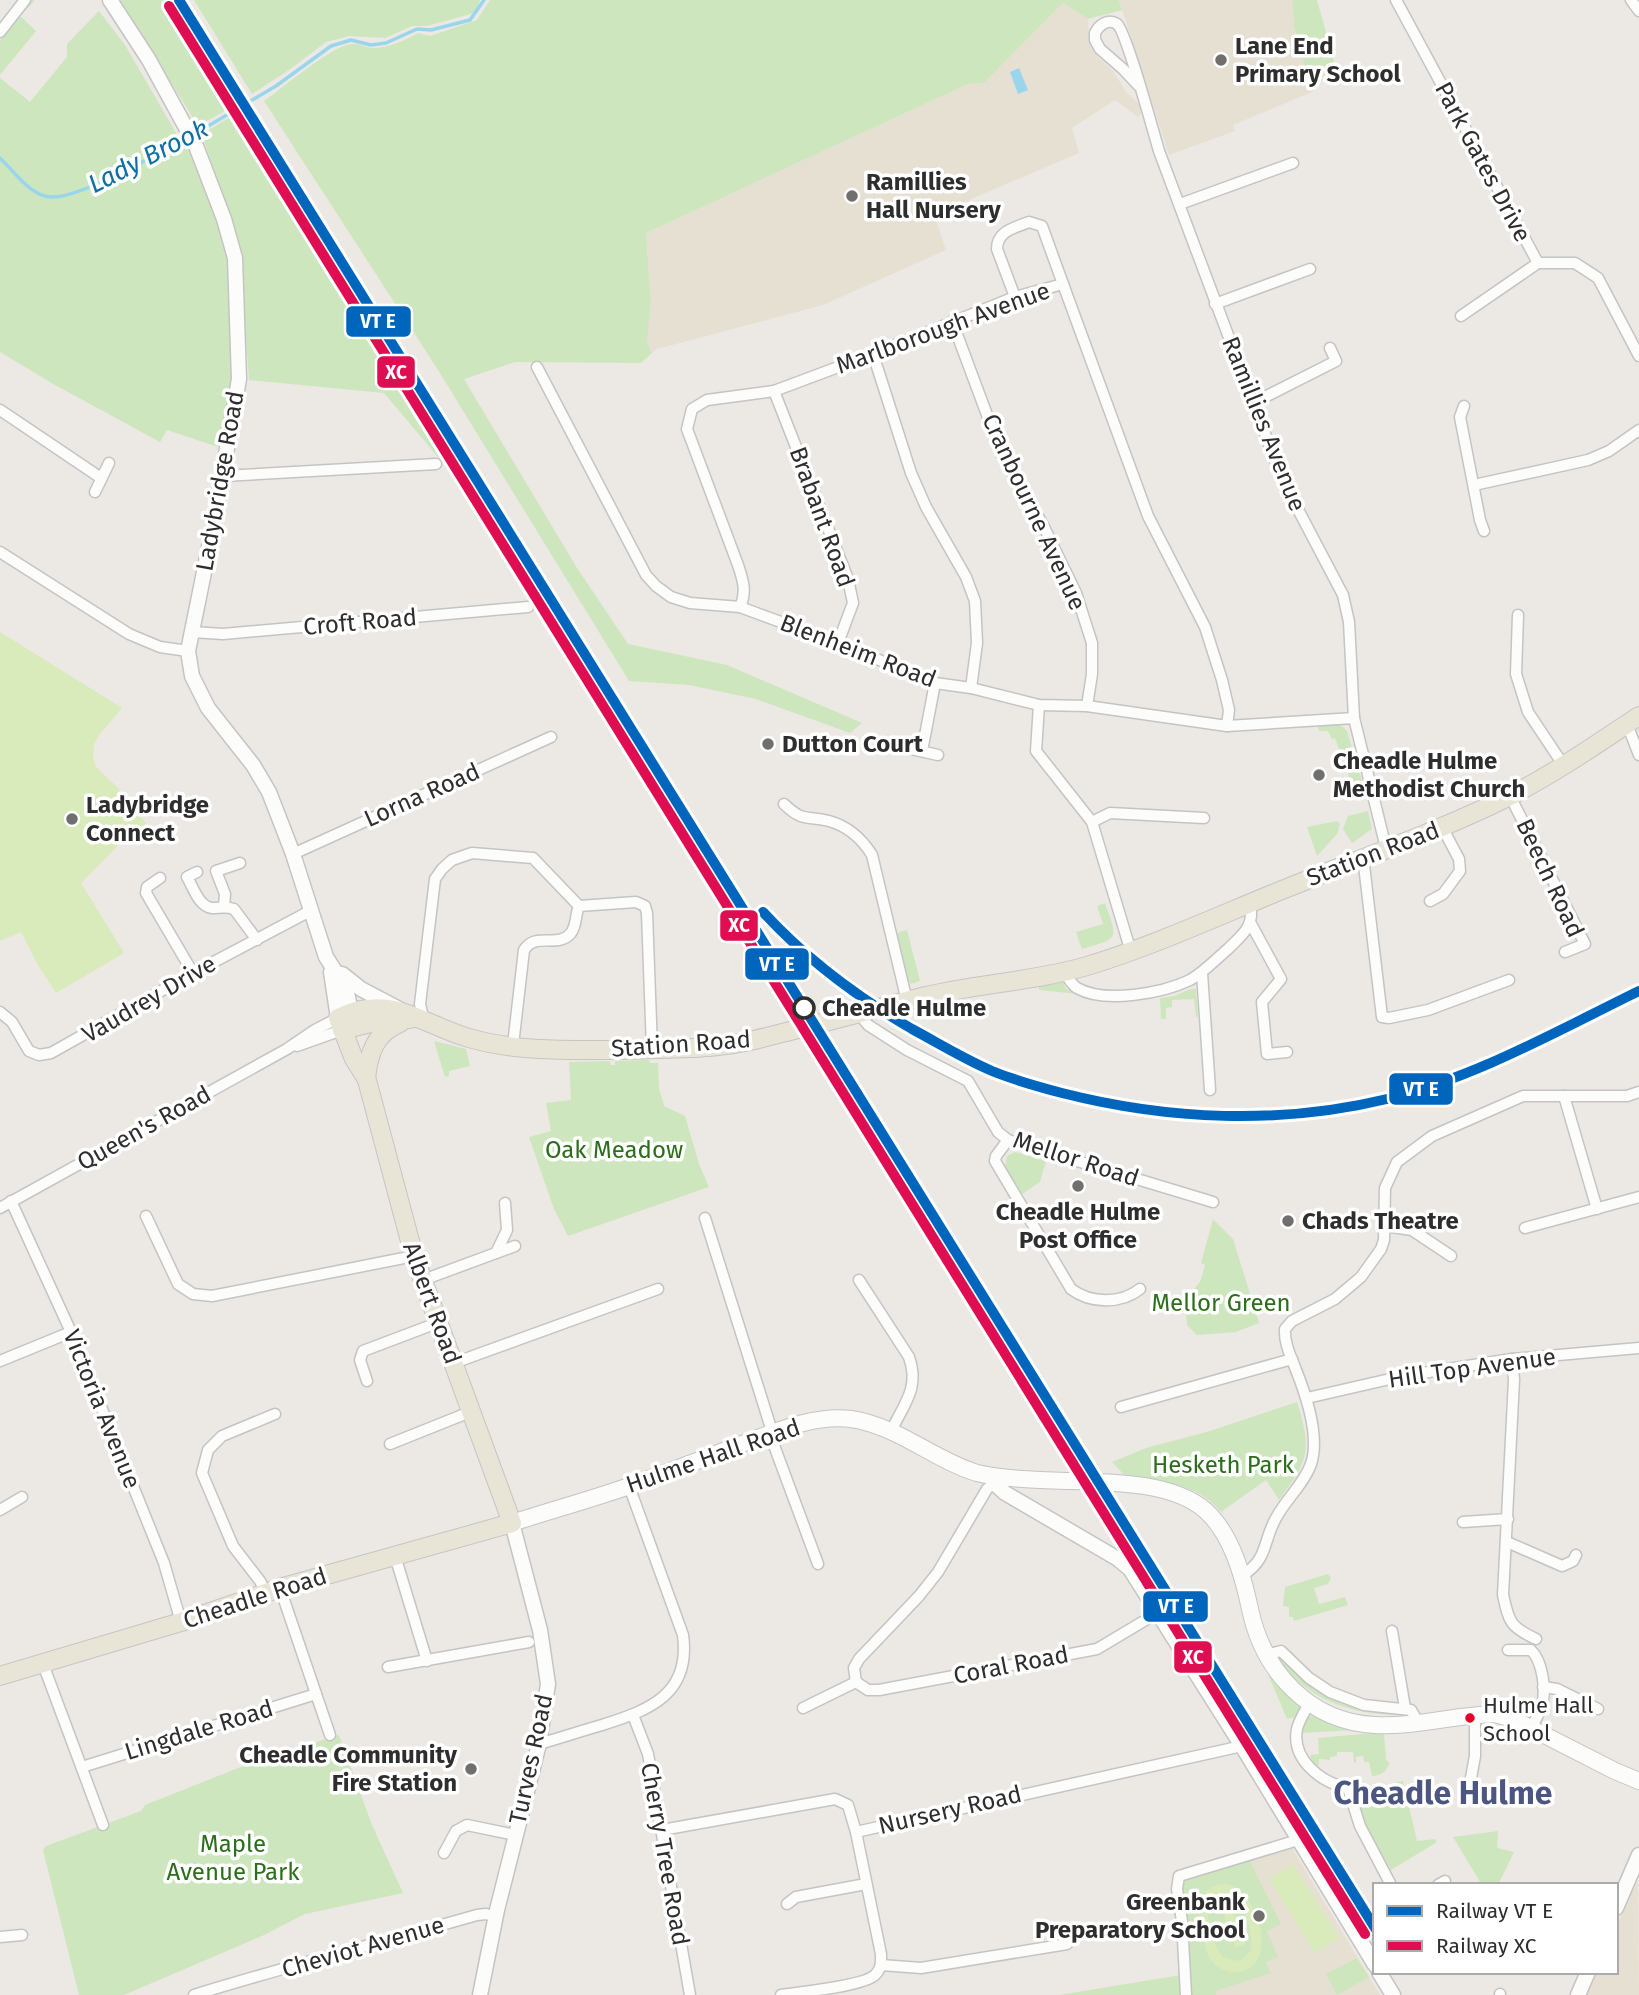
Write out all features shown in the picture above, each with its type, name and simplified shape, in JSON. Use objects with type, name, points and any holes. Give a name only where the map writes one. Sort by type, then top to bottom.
[{"type":"main road","name":"Station Road","points":[[346,1022],[414,1018],[470,1039],[564,1050],[653,1049],[748,1043],[907,1001],[1064,971],[1131,951],[1385,848],[1442,828],[1510,796],[1564,766],[1633,720]]},
{"type":"main road","points":[[366,1078],[369,1056],[383,1032],[414,1018]]},
{"type":"main road","name":"Albert Road","points":[[346,1022],[366,1078],[414,1256],[512,1523]]},
{"type":"main road","name":"Hulme Hall Road","points":[[512,1523],[631,1493],[771,1434],[799,1424],[835,1419],[850,1419],[891,1432],[994,1479],[1114,1482],[1166,1490],[1186,1497],[1209,1513],[1216,1522],[1229,1544],[1242,1576],[1251,1615],[1266,1655],[1282,1680],[1309,1703],[1350,1721],[1375,1725],[1495,1714],[1513,1719],[1639,1781]]},
{"type":"main road","name":"Cheadle Road","points":[[0,1676],[181,1622],[273,1591],[512,1523]]},
{"type":"street","points":[[0,32],[25,0]]},
{"type":"street","name":"Ladybridge Road","points":[[110,0],[149,60],[196,146],[224,219],[235,258],[239,379],[223,476],[188,651],[192,676],[208,708],[260,774],[269,792],[293,854],[328,962]]},
{"type":"street","name":"Park Gates Drive","points":[[1396,0],[1538,263],[1575,263],[1598,278],[1639,356]]},
{"type":"street","points":[[1631,0],[1639,10]]},
{"type":"street","name":"Ramillies Avenue","points":[[1138,85],[1100,49],[1095,36],[1101,25],[1108,22],[1119,26],[1160,151],[1252,403],[1282,479],[1343,594],[1349,622],[1354,718],[1385,848]]},
{"type":"street","points":[[1180,204],[1293,163]]},
{"type":"street","points":[[1016,297],[997,249],[997,241],[1002,233],[1029,222],[1042,226],[1063,284]]},
{"type":"street","points":[[1461,316],[1538,263]]},
{"type":"street","points":[[1215,304],[1310,269]]},
{"type":"street","name":"Marlborough Avenue","points":[[740,607],[744,599],[742,578],[687,429],[687,420],[692,409],[707,400],[774,391],[1016,297],[1063,284],[1148,516],[1205,627],[1229,710],[1227,726]]},
{"type":"street","name":"Cranbourne Avenue","points":[[952,321],[1002,455],[1043,525],[1076,593],[1092,643],[1092,674],[1087,706]]},
{"type":"street","points":[[1252,403],[1336,361],[1330,348]]},
{"type":"street","points":[[873,354],[911,473],[926,507],[966,577],[975,601],[976,643],[971,688]]},
{"type":"street","name":"Blenheim Road","points":[[537,367],[646,575],[671,597],[701,606],[740,607],[935,683],[971,688],[1039,705],[1087,706],[1227,726],[1354,718]]},
{"type":"street","name":"Brabant Road","points":[[774,391],[848,579],[853,603],[838,643]]},
{"type":"street","points":[[1464,406],[1460,417],[1480,520],[1485,531]]},
{"type":"street","points":[[0,410],[102,478]]},
{"type":"street","points":[[1474,485],[1588,460],[1609,451],[1639,430]]},
{"type":"street","points":[[95,492],[109,463]]},
{"type":"street","points":[[223,476],[436,464]]},
{"type":"street","points":[[0,552],[129,634],[160,647],[188,651]]},
{"type":"street","name":"Croft Road","points":[[192,632],[223,634],[528,607]]},
{"type":"street","points":[[1518,615],[1516,674],[1528,712],[1564,766]]},
{"type":"street","points":[[935,683],[916,750],[938,755]]},
{"type":"street","points":[[1039,705],[1037,751],[1092,822],[1131,951]]},
{"type":"street","points":[[1633,720],[1639,755]]},
{"type":"street","name":"Lorna Road","points":[[293,854],[551,737]]},
{"type":"street","name":"Beech Road","points":[[1510,796],[1585,944],[1565,952]]},
{"type":"street","points":[[784,804],[802,818],[832,822],[847,829],[858,837],[872,855],[907,1001]]},
{"type":"street","points":[[1092,822],[1110,813],[1203,818]]},
{"type":"street","points":[[1430,901],[1443,894],[1460,871],[1459,859],[1442,828]]},
{"type":"street","points":[[328,962],[361,989],[414,1018],[420,1004],[435,879],[452,860],[472,853],[533,858],[579,906]]},
{"type":"street","points":[[1363,857],[1379,1019],[1428,1010],[1508,981]]},
{"type":"street","points":[[224,907],[225,894],[216,871],[240,863]]},
{"type":"street","points":[[197,872],[187,877],[202,904],[212,908],[230,907],[238,912],[257,940]]},
{"type":"street","points":[[160,878],[147,887],[146,893],[193,973]]},
{"type":"street","points":[[579,906],[636,902],[646,909],[653,1049]]},
{"type":"street","points":[[1064,971],[1069,981],[1078,989],[1096,993],[1149,993],[1173,986],[1202,973],[1251,924],[1253,916],[1250,904]]},
{"type":"street","points":[[513,1045],[524,950],[536,940],[568,937],[574,929],[579,906]]},
{"type":"street","name":"Vaudrey Drive","points":[[0,1012],[12,1022],[29,1051],[39,1055],[51,1054],[193,973],[310,911]]},
{"type":"street","points":[[1251,924],[1281,979],[1262,1002],[1268,1054],[1287,1052]]},
{"type":"street","name":"Albert Road","points":[[328,962],[346,988],[346,1022]]},
{"type":"street","points":[[1202,973],[1210,1090]]},
{"type":"street","name":"Mellor Road","points":[[860,1015],[868,1025],[907,1050],[968,1082],[998,1132],[1007,1140],[1213,1202]]},
{"type":"street","name":"Queen's Road","points":[[0,1208],[287,1049],[346,1022]]},
{"type":"street","points":[[1242,1576],[1257,1566],[1276,1518],[1312,1461],[1313,1439],[1307,1398],[1284,1335],[1287,1325],[1335,1300],[1349,1289],[1381,1249],[1385,1226],[1385,1188],[1397,1162],[1432,1136],[1523,1096],[1627,1096],[1639,1092]]},
{"type":"street","points":[[1564,1096],[1597,1209]]},
{"type":"street","points":[[1007,1140],[995,1161],[1071,1289],[1080,1296],[1098,1300],[1129,1298],[1140,1289]]},
{"type":"street","points":[[1525,1227],[1639,1197]]},
{"type":"street","name":"Victoria Avenue","points":[[11,1201],[71,1332],[164,1563],[181,1622]]},
{"type":"street","points":[[496,1253],[507,1230],[505,1203]]},
{"type":"street","points":[[146,1216],[178,1284],[193,1294],[212,1296],[414,1256]]},
{"type":"street","points":[[705,1218],[771,1434],[818,1564]]},
{"type":"street","points":[[1385,1226],[1412,1230],[1451,1256]]},
{"type":"street","points":[[423,1280],[515,1246]]},
{"type":"street","points":[[859,1280],[914,1369],[912,1390],[891,1432]]},
{"type":"street","points":[[454,1363],[658,1289]]},
{"type":"street","points":[[366,1381],[360,1360],[363,1351],[438,1323]]},
{"type":"street","points":[[0,1361],[71,1332]]},
{"type":"street","name":"Hill Top Avenue","points":[[1307,1398],[1403,1376],[1512,1359],[1639,1348]]},
{"type":"street","points":[[1121,1407],[1292,1359]]},
{"type":"street","points":[[1512,1359],[1514,1380],[1503,1595],[1509,1621],[1518,1631],[1536,1639]]},
{"type":"street","points":[[390,1444],[470,1412]]},
{"type":"street","points":[[275,1414],[222,1436],[208,1450],[202,1473],[233,1546],[260,1581],[273,1591],[330,1735]]},
{"type":"street","points":[[803,1708],[856,1682],[854,1668],[859,1659],[926,1589],[949,1556],[994,1479],[1005,1493],[1121,1560],[1158,1612],[1373,1962]]},
{"type":"street","points":[[539,1744],[633,1716],[656,1704],[671,1691],[681,1671],[685,1647],[680,1623],[631,1493]]},
{"type":"street","points":[[0,1510],[22,1497]]},
{"type":"street","points":[[1463,1522],[1508,1519]]},
{"type":"street","name":"Turves Road","points":[[480,1995],[496,1917],[539,1744],[548,1684],[540,1630],[512,1523]]},
{"type":"street","points":[[1507,1542],[1562,1566],[1573,1561],[1576,1555]]},
{"type":"street","points":[[395,1556],[427,1661]]},
{"type":"street","name":"Coral Road","points":[[856,1682],[868,1690],[879,1690],[1097,1649],[1158,1612]]},
{"type":"street","points":[[1392,1631],[1405,1708]]},
{"type":"street","points":[[388,1667],[529,1642]]},
{"type":"street","points":[[1508,1650],[1531,1650],[1536,1656],[1543,1687],[1542,1706],[1531,1728]]},
{"type":"street","points":[[1266,1655],[1281,1651],[1320,1686],[1348,1700],[1381,1708],[1405,1708],[1415,1714],[1418,1722]]},
{"type":"street","points":[[43,1664],[103,1825]]},
{"type":"street","points":[[1543,1687],[1557,1689],[1598,1709]]},
{"type":"street","name":"Lingdale Road","points":[[82,1767],[316,1694]]},
{"type":"street","points":[[1309,1703],[1296,1734],[1302,1754],[1315,1774],[1336,1786],[1348,1788],[1360,1826],[1390,1883]]},
{"type":"street","points":[[1471,1778],[1475,1756],[1475,1715]]},
{"type":"street","name":"Cherry Tree Road","points":[[633,1716],[648,1754],[690,1995]]},
{"type":"street","name":"Nursery Road","points":[[881,1965],[856,1832],[1242,1746]]},
{"type":"street","points":[[663,1830],[835,1799],[848,1805],[856,1832]]},
{"type":"street","points":[[444,1853],[456,1831],[467,1825],[516,1835]]},
{"type":"street","points":[[1186,1995],[1182,1921],[1176,1884],[1179,1876],[1298,1840]]},
{"type":"street","points":[[1618,1903],[1639,1855]]},
{"type":"street","points":[[787,1904],[796,1897],[866,1884]]},
{"type":"street","name":"Cheviot Avenue","points":[[194,1995],[227,1990],[238,1981],[477,1915],[496,1917]]},
{"type":"street","points":[[0,1937],[22,1935]]},
{"type":"street","points":[[781,1995],[865,1981],[878,1972],[881,1965],[921,1968],[1067,1944]]},
{"type":"street","points":[[1380,1974],[1393,1995]]},
{"type":"street","points":[[1578,1995],[1587,1974]]},
{"type":"shaded area","name":"Lane End Primary School","points":[[1119,0],[1292,0],[1294,27],[1312,92],[1233,125],[1235,131],[1169,155]]},
{"type":"shaded area","name":"Ramillies Hall Nursery","points":[[1063,3],[1088,19],[1089,41],[1094,53],[1113,71],[1126,92],[1140,105],[1143,111],[1138,117],[1115,100],[1072,128],[1079,153],[934,215],[946,250],[823,305],[657,349],[652,353],[647,341],[651,303],[646,233],[968,84],[984,83]]},
{"type":"shaded area","name":"Greenbank Preparatory School","points":[[1292,1848],[1380,1995],[1191,1995],[1189,1926],[1182,1898],[1187,1878]]},
{"type":"shaded area","points":[[1638,1880],[1639,1995],[1587,1995],[1596,1974],[1618,1974],[1618,1924]]},
{"type":"green space","points":[[30,0],[35,0],[20,16],[36,31],[0,75],[0,41]]},
{"type":"green space","points":[[120,0],[170,0],[237,104],[198,126]]},
{"type":"green space","points":[[194,0],[480,0],[477,9],[471,14],[427,26],[412,26],[385,38],[349,36],[326,42],[252,94]]},
{"type":"green space","points":[[490,0],[1119,0],[1122,10],[1088,19],[1063,3],[984,83],[968,84],[646,233],[651,303],[647,341],[652,353],[641,363],[515,362],[464,379],[577,568],[628,644],[727,665],[862,723],[850,733],[756,699],[689,685],[629,681],[438,370],[264,101],[319,60],[342,47],[353,44],[378,48],[396,44],[418,33],[430,36],[477,20]]},
{"type":"green space","points":[[1292,0],[1317,0],[1334,61],[1312,92],[1294,27]]},
{"type":"green space","points":[[99,11],[125,45],[175,131],[179,141],[167,149],[181,144],[196,146],[235,258],[238,342],[227,450],[167,430],[160,442],[0,352],[0,78],[30,102],[67,57],[67,44]]},
{"type":"green space","points":[[242,110],[320,246],[381,340],[410,392],[483,502],[637,757],[633,759],[443,463],[384,393],[249,380],[240,252],[202,134]]},
{"type":"green space","name":"Ladybridge Connect","points":[[0,632],[122,708],[99,735],[94,744],[93,758],[96,767],[119,789],[148,826],[130,833],[81,883],[124,953],[56,993],[21,932],[0,941]]},
{"type":"green space","points":[[1338,723],[1347,731],[1366,795],[1357,798],[1335,738],[1332,739],[1328,731],[1319,731],[1318,726]]},
{"type":"green space","points":[[1368,811],[1372,829],[1352,843],[1343,829],[1348,816]]},
{"type":"green space","points":[[1337,821],[1340,824],[1337,834],[1317,856],[1307,827]]},
{"type":"green space","points":[[1105,903],[1113,936],[1082,949],[1076,932],[1103,924],[1097,906]]},
{"type":"green space","points":[[907,930],[920,981],[911,984],[907,980],[897,936],[899,932]]},
{"type":"green space","points":[[1063,981],[1066,989],[1078,994],[1039,990],[1039,985]]},
{"type":"green space","points":[[1196,989],[1198,1017],[1194,999],[1172,1000],[1172,1007],[1166,1008],[1166,1019],[1161,1019],[1160,998]]},
{"type":"green space","points":[[434,1041],[466,1049],[470,1066],[449,1071],[449,1076],[445,1077]]},
{"type":"green space","name":"Oak Meadow","points":[[649,1060],[650,1063],[658,1063],[659,1088],[664,1106],[685,1116],[699,1164],[709,1187],[568,1236],[554,1209],[529,1137],[551,1131],[546,1103],[571,1100],[569,1062],[610,1061],[611,1065],[615,1065],[615,1061]]},
{"type":"green space","points":[[1015,1152],[1046,1161],[1040,1182],[1021,1195],[1005,1169],[1007,1156]]},
{"type":"green space","name":"Mellor Green","points":[[1213,1219],[1233,1239],[1259,1323],[1236,1332],[1197,1335],[1187,1325],[1185,1304],[1200,1282],[1205,1265],[1201,1263]]},
{"type":"green space","name":"Hesketh Park","points":[[1297,1402],[1305,1432],[1305,1454],[1297,1475],[1279,1500],[1266,1480],[1221,1512],[1200,1494],[1178,1485],[1128,1479],[1112,1462],[1146,1448],[1210,1431]]},
{"type":"green space","points":[[1328,1574],[1331,1578],[1328,1584],[1314,1588],[1319,1604],[1345,1597],[1348,1605],[1294,1621],[1293,1617],[1289,1617],[1289,1607],[1283,1606],[1285,1587]]},
{"type":"green space","points":[[1279,1655],[1309,1684],[1405,1715],[1350,1709],[1316,1695],[1288,1671],[1276,1656]]},
{"type":"green space","points":[[1269,1677],[1300,1706],[1296,1717],[1287,1719]]},
{"type":"green space","points":[[1311,1715],[1356,1730],[1301,1733],[1307,1717]]},
{"type":"green space","points":[[1384,1732],[1386,1760],[1390,1763],[1385,1771],[1378,1775],[1372,1776],[1369,1762],[1364,1762],[1363,1756],[1356,1757],[1354,1763],[1353,1752],[1337,1752],[1337,1756],[1330,1757],[1330,1760],[1319,1759],[1319,1765],[1315,1766],[1310,1755],[1319,1754],[1318,1738]]},
{"type":"green space","name":"Maple Avenue Park","points":[[339,1735],[372,1825],[403,1893],[305,1914],[262,1936],[124,1995],[79,1995],[43,1850],[46,1846],[141,1811],[145,1805],[256,1761]]},
{"type":"green space","points":[[1403,1781],[1417,1841],[1435,1839],[1437,1842],[1391,1870],[1369,1833],[1354,1797],[1357,1789],[1370,1788],[1377,1789],[1387,1798],[1397,1790],[1393,1783]]},
{"type":"green space","points":[[1498,1831],[1497,1848],[1514,1852],[1499,1883],[1481,1883],[1453,1837]]},
{"type":"green space","points":[[1250,1861],[1281,1924],[1267,1931],[1278,1957],[1266,1962],[1271,1973],[1215,1991],[1216,1995],[1191,1995],[1189,1926],[1182,1898],[1182,1882],[1187,1878]]},
{"type":"green space","points":[[1293,1864],[1339,1938],[1315,1953],[1269,1879]]},
{"type":"green space","points":[[1225,1884],[1237,1889],[1248,1899],[1256,1914],[1261,1929],[1261,1945],[1258,1959],[1249,1968],[1234,1972],[1224,1970],[1215,1965],[1208,1954],[1200,1909],[1204,1895],[1216,1886]],"holes":[[[1220,1895],[1232,1896],[1240,1903],[1249,1924],[1250,1952],[1239,1961],[1224,1958],[1209,1927],[1209,1906]]]},
{"type":"green space","points":[[1230,1903],[1245,1944],[1235,1947],[1221,1906]]},
{"type":"green space","points":[[1357,1958],[1369,1977],[1337,1995],[1326,1974]]},
{"type":"green space","points":[[1181,1975],[1182,1995],[1059,1995]]},
{"type":"water","points":[[1019,68],[1028,90],[1018,94],[1010,72]]},
{"type":"waterway","name":"Lady Brook","points":[[193,135],[276,86],[331,46],[351,40],[371,45],[386,43],[417,29],[431,30],[470,20],[484,0]]},
{"type":"waterway","name":"Lady Brook","points":[[0,158],[36,192],[43,196],[64,196],[119,174],[186,138]]},
{"type":"transit line","points":[[179,0],[1373,1925]]},
{"type":"transit line","points":[[763,912],[797,946],[852,990],[912,1029],[961,1056],[1000,1074],[1062,1093],[1183,1114],[1265,1116],[1306,1113],[1387,1099],[1420,1090],[1484,1066],[1639,991]]},
{"type":"rail line","name":"XC","points":[[169,6],[1365,1934]]},
{"type":"place","name":"Lane End Primary School","points":[[1221,60]]},
{"type":"place","name":"Ramillies Hall Nursery","points":[[852,196]]},
{"type":"place","name":"Dutton Court","points":[[768,744]]},
{"type":"place","name":"Cheadle Hulme Methodist Church","points":[[1319,775]]},
{"type":"place","name":"Ladybridge Connect","points":[[72,819]]},
{"type":"place","name":"Cheadle Hulme","points":[[804,1008]]},
{"type":"place","name":"Cheadle Hulme Post Office","points":[[1078,1186]]},
{"type":"place","name":"Chads Theatre","points":[[1288,1221]]},
{"type":"place","name":"Hulme Hall School","points":[[1470,1718]]},
{"type":"place","name":"Cheadle Community Fire Station","points":[[471,1769]]},
{"type":"place","name":"Greenbank Preparatory School","points":[[1259,1916]]},
{"type":"district","name":"Cheadle Hulme","points":[[1443,1793]]}]
